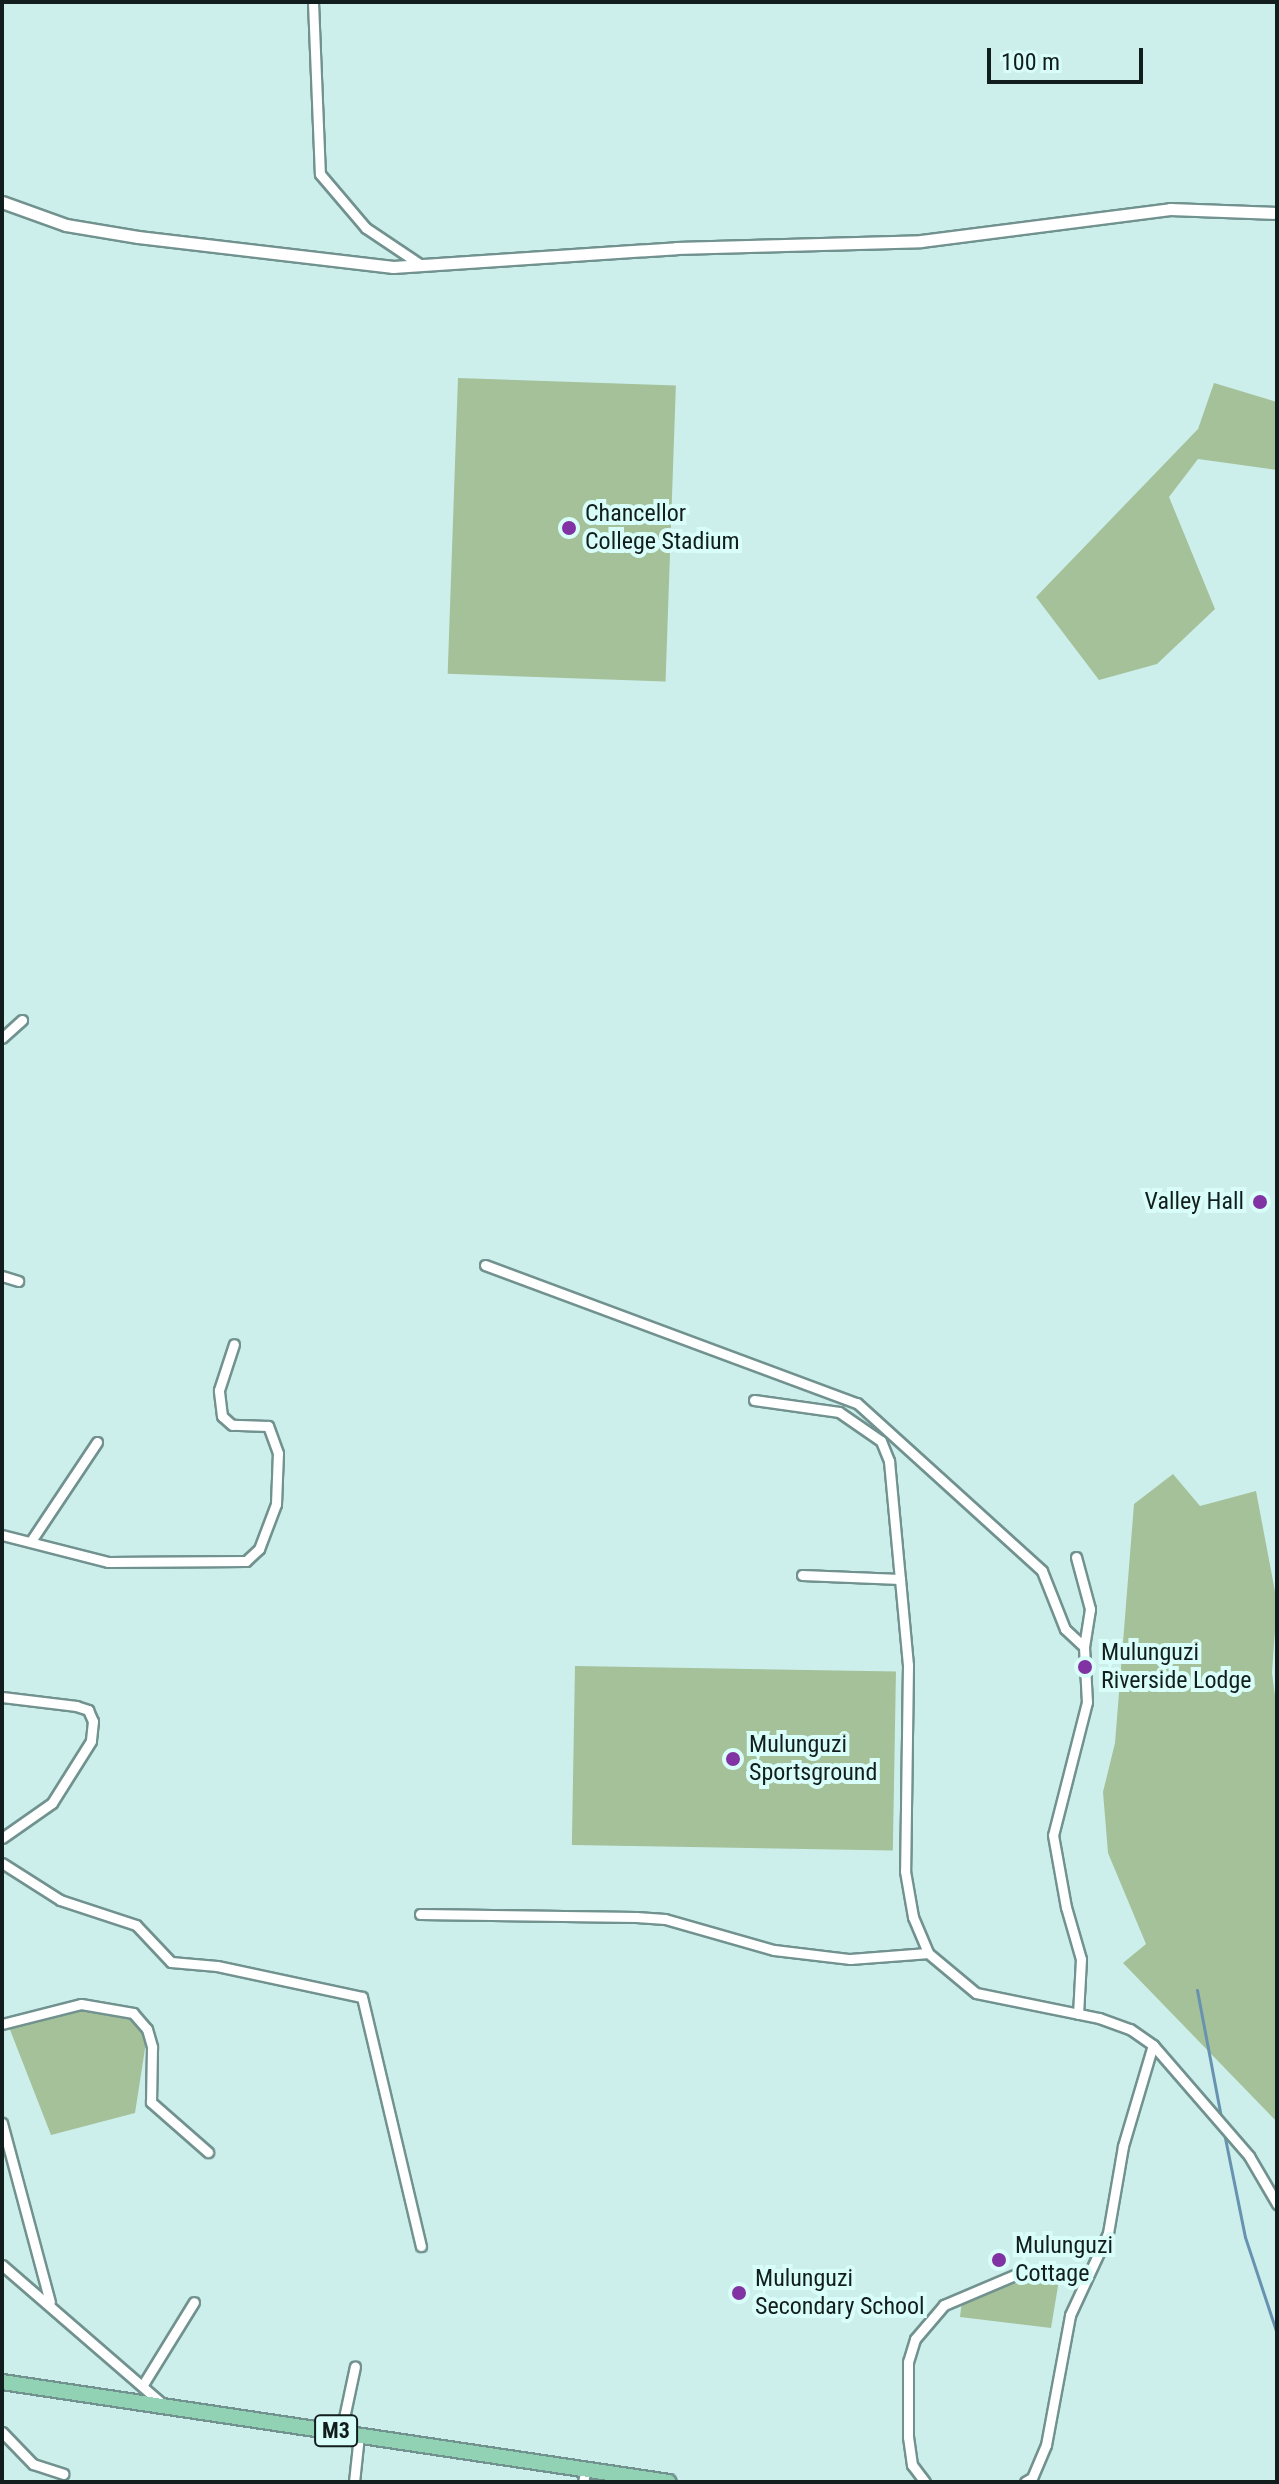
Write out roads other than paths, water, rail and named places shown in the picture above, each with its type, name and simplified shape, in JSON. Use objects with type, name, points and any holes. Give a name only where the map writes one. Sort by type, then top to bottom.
[{"type":"highway","name":"M3","points":[[2,2382],[341,2432],[584,2476],[669,2482]]},
{"type":"street","points":[[313,2],[320,174],[366,228],[424,266]]},
{"type":"street","points":[[2,202],[66,225],[138,237],[356,265],[424,266],[676,248],[921,241],[1170,209],[1277,213]]},
{"type":"street","points":[[2,1038],[22,1020]]},
{"type":"street","points":[[485,1265],[857,1403],[1042,1571],[1065,1629],[1084,1647]]},
{"type":"street","points":[[2,1276],[18,1281]]},
{"type":"street","points":[[2,1535],[108,1562],[137,1564],[190,1560],[232,1564],[246,1561],[259,1549],[276,1504],[278,1453],[268,1426],[232,1425],[222,1416],[219,1390],[234,1344]]},
{"type":"street","points":[[754,1400],[839,1412],[881,1441],[889,1461],[908,1665],[905,1871],[913,1917],[928,1953],[976,1993],[1078,2014],[1130,2029],[1153,2045],[1249,2156],[1277,2204]]},
{"type":"street","points":[[31,1541],[97,1442]]},
{"type":"street","points":[[1076,1557],[1090,1609],[1084,1647],[1087,1702],[1053,1835],[1061,1886],[1081,1959],[1078,2014]]},
{"type":"street","points":[[802,1575],[900,1579]]},
{"type":"street","points":[[2,1697],[76,1706],[88,1710],[93,1721],[91,1741],[52,1803],[2,1838]]},
{"type":"street","points":[[2,1863],[60,1900],[136,1925],[171,1962],[217,1966],[362,1997],[421,2246]]},
{"type":"street","points":[[420,1914],[665,1919],[774,1950],[850,1959],[928,1953]]},
{"type":"street","points":[[2,2024],[81,2004],[133,2013],[147,2029],[152,2047],[151,2102],[208,2152]]},
{"type":"street","points":[[1025,2482],[1032,2478],[1046,2445],[1070,2315],[1108,2233],[1123,2146],[1153,2045]]},
{"type":"street","points":[[2,2123],[50,2302]]},
{"type":"street","points":[[2,2265],[144,2383],[165,2406]]},
{"type":"street","points":[[925,2482],[912,2465],[908,2437],[908,2362],[915,2339],[944,2305],[1024,2271]]},
{"type":"street","points":[[144,2383],[194,2302]]},
{"type":"street","points":[[341,2432],[355,2366]]},
{"type":"street","points":[[2,2432],[33,2464],[63,2474]]},
{"type":"street","points":[[354,2482],[359,2435]]},
{"type":"waterway","points":[[1197,1990],[1221,2117]]},
{"type":"waterway","points":[[1224,2133],[1245,2237],[1277,2334]]},
{"type":"place","name":"Chancellor College Stadium","points":[[569,528]]},
{"type":"place","name":"Valley Hall","points":[[1260,1202]]},
{"type":"place","name":"Mulunguzi Riverside Lodge","points":[[1085,1667]]},
{"type":"place","name":"Mulunguzi Sportsground","points":[[733,1759]]},
{"type":"place","name":"Mulunguzi Cottage","points":[[999,2260]]},
{"type":"place","name":"Mulunguzi Secondary School","points":[[739,2293]]}]
